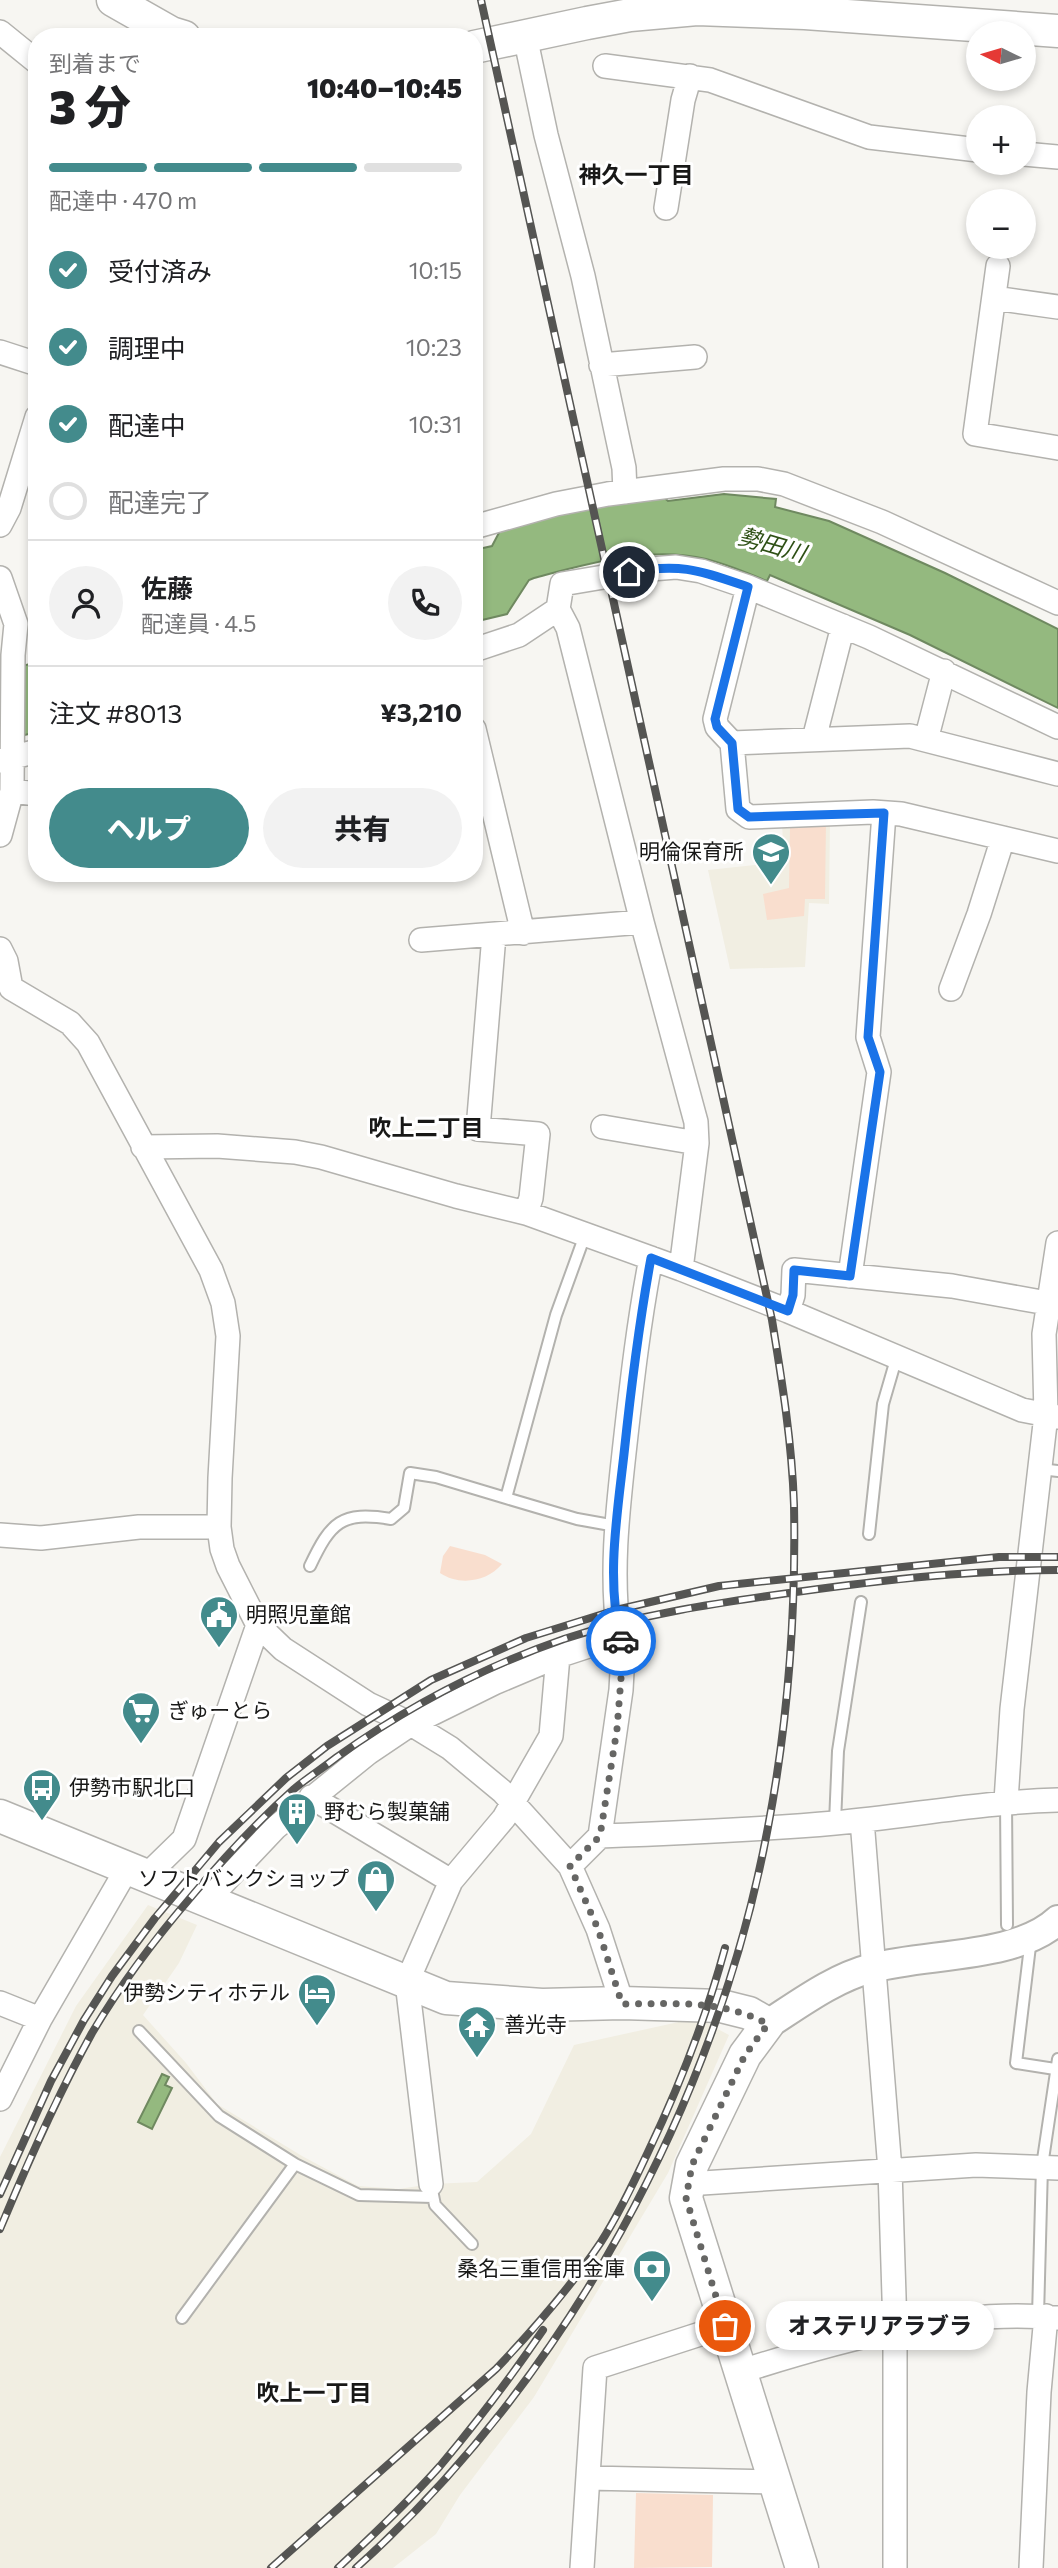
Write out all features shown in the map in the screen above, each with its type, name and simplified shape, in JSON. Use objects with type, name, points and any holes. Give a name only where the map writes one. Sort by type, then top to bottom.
[{"type":"main road","points":[[113,0],[162,28]]},
{"type":"main road","points":[[483,45],[630,15],[709,9],[1058,31]]},
{"type":"main road","points":[[0,1816],[446,1998],[542,2005],[721,2006],[749,2013],[768,2024],[745,2055],[692,2165],[686,2198],[802,2568]]},
{"type":"street","points":[[0,32],[28,55]]},
{"type":"street","points":[[525,36],[546,135],[583,276],[624,468],[625,492]]},
{"type":"street","points":[[605,66],[710,80],[869,137],[966,149]]},
{"type":"street","points":[[666,208],[683,100],[690,76]]},
{"type":"street","points":[[1036,155],[1058,156]]},
{"type":"street","points":[[998,266],[975,434],[1058,448]]},
{"type":"street","points":[[993,298],[1058,307]]},
{"type":"street","points":[[0,352],[28,361]]},
{"type":"street","points":[[601,365],[695,357]]},
{"type":"street","points":[[0,525],[9,508],[28,446]]},
{"type":"street","points":[[483,524],[556,503],[724,479],[758,479],[784,484],[883,522],[1058,603]]},
{"type":"street","points":[[681,1269],[697,1143],[696,1122],[642,922],[568,628],[558,609],[562,584],[651,569],[676,567],[701,571],[843,625],[1058,727]]},
{"type":"street","points":[[0,578],[16,624],[9,755],[12,791],[0,835]]},
{"type":"street","points":[[748,587],[715,719],[717,727],[732,743],[738,809],[749,817],[901,814],[1058,851]]},
{"type":"street","points":[[483,647],[519,635],[558,609]]},
{"type":"street","points":[[814,739],[843,625]]},
{"type":"street","points":[[926,740],[944,671]]},
{"type":"street","points":[[732,743],[910,736],[1058,774]]},
{"type":"street","points":[[9,755],[28,752]]},
{"type":"street","points":[[483,766],[523,933]]},
{"type":"street","points":[[12,791],[28,793]]},
{"type":"street","points":[[850,1276],[880,1072],[868,1037],[884,813]]},
{"type":"street","points":[[951,989],[1003,838]]},
{"type":"street","points":[[421,940],[642,922]]},
{"type":"street","points":[[494,935],[478,1129],[538,1134],[531,1198],[526,1213]]},
{"type":"street","points":[[0,949],[6,961],[6,990],[70,1023],[88,1043],[211,1270],[223,1303],[228,1336],[219,1527],[228,1566],[258,1625],[283,1649],[369,1704],[411,1724],[450,1748],[482,1773],[513,1803],[570,1866],[598,1929],[622,2004]]},
{"type":"street","points":[[603,1127],[697,1143]]},
{"type":"street","points":[[143,1147],[217,1146],[295,1152],[526,1213],[788,1311],[1022,1410],[1052,1416]]},
{"type":"street","points":[[1006,1801],[1012,1709],[1049,1470],[1052,1416],[1044,1334],[1056,1271],[1058,1243]]},
{"type":"street","points":[[570,1866],[600,1836],[619,1716],[623,1653],[614,1583],[616,1525],[638,1325],[651,1258]]},
{"type":"street","points":[[788,1311],[793,1295],[794,1270],[951,1286],[1048,1303]]},
{"type":"street","points":[[0,1535],[41,1538],[139,1527],[219,1527]]},
{"type":"street","points":[[0,2099],[40,2019],[137,1871],[184,1839],[258,1625]]},
{"type":"street","points":[[208,1899],[258,1844],[311,1797],[411,1724],[558,1656],[620,1636]]},
{"type":"street","points":[[432,2190],[407,1982],[451,1881],[504,1818],[551,1737],[558,1656]]},
{"type":"street","points":[[311,1797],[451,1881]]},
{"type":"street","points":[[600,1836],[835,1823],[1006,1801],[1058,1800]]},
{"type":"street","points":[[862,1820],[890,2170],[895,2328],[895,2568]]},
{"type":"street","points":[[768,2024],[849,1975],[874,1967],[1007,1945],[1019,1932],[1058,1920]]},
{"type":"street","points":[[0,2003],[40,2019]]},
{"type":"street","points":[[687,2184],[976,2165],[1050,2167]]},
{"type":"street","points":[[740,2372],[895,2328],[986,2318],[1047,2317],[1039,2392],[1031,2568]]},
{"type":"street","points":[[583,2568],[595,2368],[725,2326]]},
{"type":"street","points":[[588,2478],[774,2482]]},
{"type":"lane","points":[[506,1497],[556,1315],[585,1235]]},
{"type":"lane","points":[[869,1534],[883,1404],[897,1356]]},
{"type":"lane","points":[[310,1566],[323,1539],[337,1523],[353,1517],[391,1519],[404,1508],[410,1473],[436,1477],[577,1519],[616,1525]]},
{"type":"lane","points":[[835,1823],[838,1751],[861,1602]]},
{"type":"lane","points":[[1006,1801],[1019,1932],[1016,2063],[1057,2064],[1050,2167],[1047,2317]]},
{"type":"lane","points":[[139,2031],[219,2116],[295,2164],[359,2195],[432,2190],[435,2205],[472,2244]]},
{"type":"lane","points":[[182,2318],[295,2164]]},
{"type":"shaded area","name":"明倫保育所","points":[[830,819],[829,904],[809,903],[805,967],[730,969],[708,870],[784,862],[782,823]]},
{"type":"shaded area","points":[[826,822],[825,899],[805,899],[804,916],[767,920],[763,894],[789,888],[790,827]]},
{"type":"shaded area","points":[[450,1546],[485,1555],[502,1564],[481,1578],[456,1580],[440,1573],[443,1556]]},
{"type":"shaded area","points":[[148,1905],[197,1925],[179,1963],[143,2015],[186,2063],[217,2104],[302,2156],[358,2186],[399,2189],[431,2184],[477,2182],[531,2134],[574,2045],[697,2018],[729,2035],[668,2173],[534,2397],[460,2495],[436,2534],[393,2568],[0,2568],[0,2157],[76,2006]]},
{"type":"shaded area","points":[[636,2493],[713,2495],[712,2567],[634,2568]]},
{"type":"water","name":"勢田川","points":[[724,494],[776,499],[775,507],[829,521],[945,573],[1058,629],[1058,708],[910,635],[770,575],[767,581],[722,563],[685,555],[619,558],[534,578],[529,580],[507,614],[483,620],[483,548],[492,546],[502,527],[582,507],[661,495],[668,501]]},
{"type":"water","points":[[28,664],[28,734],[0,741],[0,672]]},
{"type":"water","points":[[162,2074],[169,2077],[165,2085],[172,2088],[152,2129],[138,2122]]},
{"type":"railway","points":[[356,2568],[432,2494],[501,2412],[565,2324],[621,2231],[670,2133],[712,2033],[744,1930],[775,1787],[786,1707],[792,1626],[793,1482],[772,1320],[481,0]]},
{"type":"railway","points":[[0,2194],[51,2081],[84,2020],[112,1976],[155,1918],[219,1842],[286,1778],[327,1746],[431,1680],[526,1638],[616,1610],[719,1586],[999,1557],[1058,1557]]},
{"type":"railway","points":[[0,2229],[43,2130],[79,2057],[114,1997],[151,1946],[215,1869],[280,1802],[337,1757],[391,1721],[504,1662],[564,1639],[650,1616],[737,1600],[894,1580],[1058,1570]]},
{"type":"railway","points":[[271,2568],[496,2369],[577,2276],[601,2242],[643,2163],[691,2052],[725,1948]]},
{"type":"railway","points":[[338,2568],[440,2466],[543,2330]]},
{"type":"way so far","points":[[621,1641],[623,1653],[617,1729],[600,1836],[570,1866],[598,1929],[622,2004],[721,2006],[749,2013],[768,2024],[745,2055],[692,2165],[687,2184],[686,2198],[691,2220],[725,2326]]},
{"type":"place","name":"明倫保育所","points":[[771,886]]},
{"type":"place","name":"明照児童館","points":[[219,1649]]},
{"type":"place","name":"ぎゅーとら","points":[[141,1745]]},
{"type":"place","name":"伊勢市駅北口","points":[[42,1822]]},
{"type":"place","name":"野むら製菓舗","points":[[297,1846]]},
{"type":"place","name":"ソフトバンクショップ","points":[[376,1913]]},
{"type":"place","name":"伊勢シティホテル","points":[[317,2027]]},
{"type":"place","name":"善光寺","points":[[477,2059]]},
{"type":"place","name":"桑名三重信用金庫","points":[[652,2303]]},
{"type":"place","name":"オステリアラブラ","points":[[725,2326]]},
{"type":"district","name":"神久一丁目","points":[[636,175]]},
{"type":"district","name":"吹上二丁目","points":[[426,1128]]},
{"type":"district","name":"吹上一丁目","points":[[314,2393]]},
{"type":"route","points":[[621,1641],[614,1583],[616,1525],[638,1325],[651,1258],[788,1311],[793,1295],[794,1270],[850,1276],[880,1072],[868,1037],[884,813],[749,817],[738,809],[732,743],[717,727],[715,719],[748,587],[701,571],[676,567],[629,572]]}]
